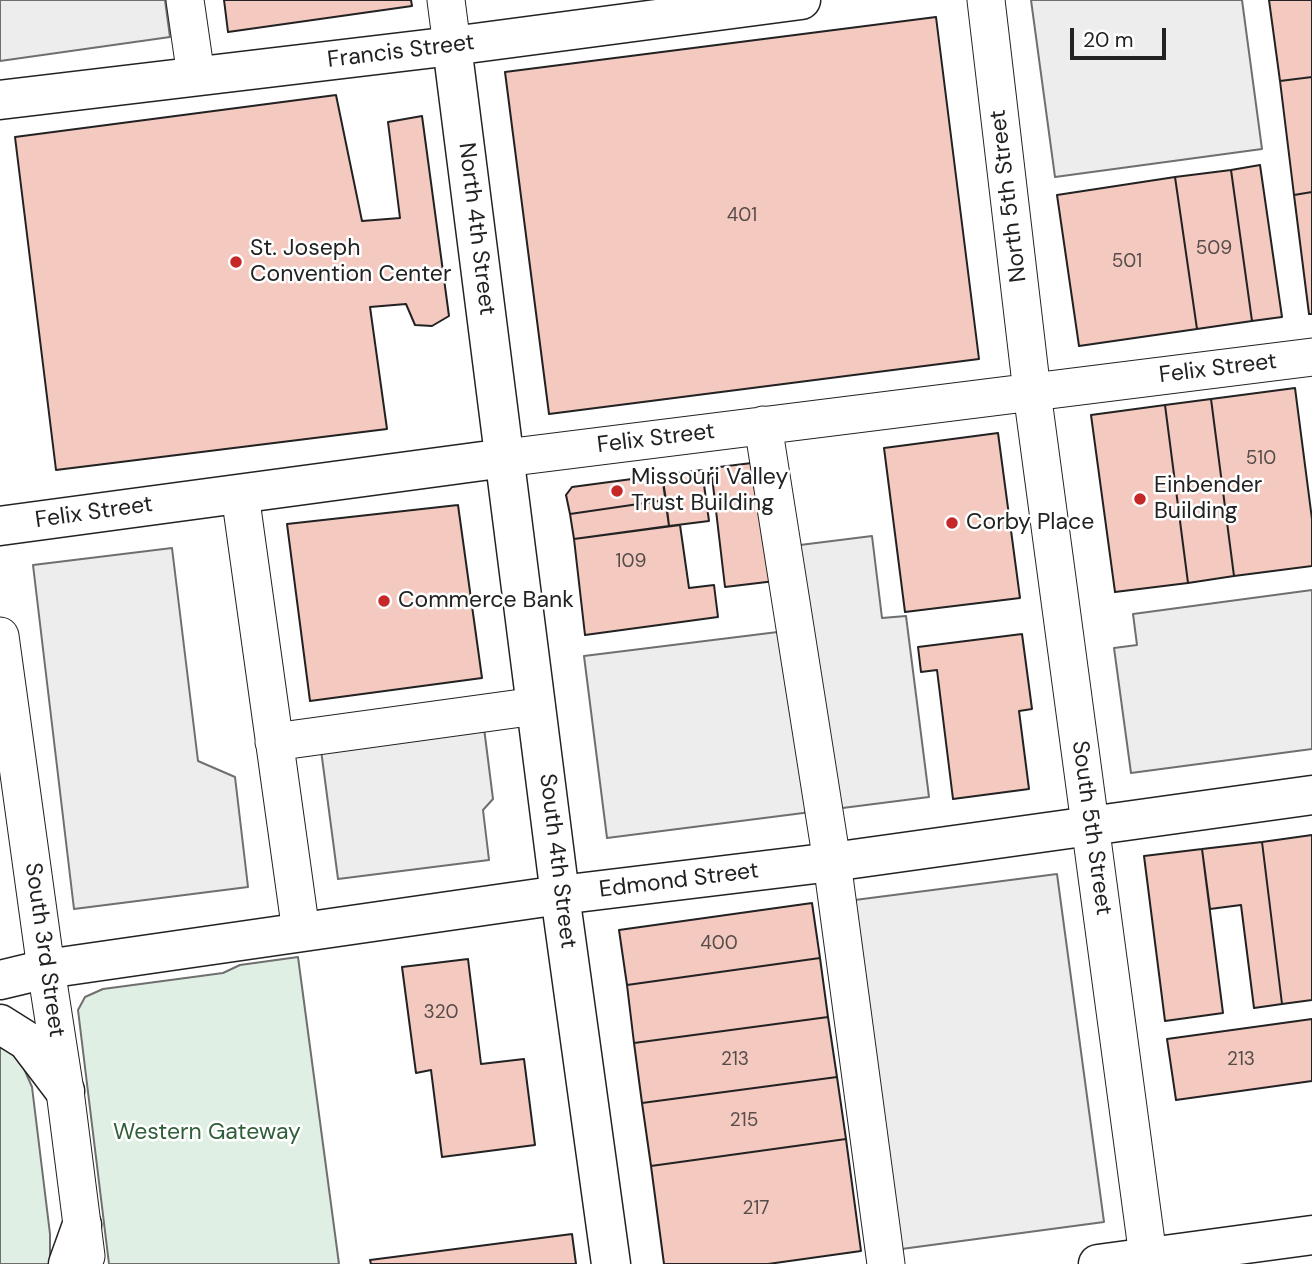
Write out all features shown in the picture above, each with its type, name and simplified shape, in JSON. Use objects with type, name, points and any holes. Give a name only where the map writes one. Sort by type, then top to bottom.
[{"type":"main road","name":"Francis Street","points":[[0,100],[452,46],[801,0]]},
{"type":"main road","name":"North 4th Street","points":[[452,46],[505,458]]},
{"type":"main road","name":"Felix Street","points":[[0,526],[505,458]]},
{"type":"main road","name":"South 4th Street","points":[[505,458],[611,1264]]},
{"type":"main road","name":"Edmond Street","points":[[0,980],[46,969],[561,895],[832,862],[1312,795]]},
{"type":"main road","points":[[0,1024],[27,1041],[65,1091]]},
{"type":"main road","points":[[68,1264],[82,1225]]},
{"type":"main road","points":[[1098,1264],[1148,1261],[1312,1235]]},
{"type":"street","points":[[185,0],[196,76]]},
{"type":"street","name":"North 4th Street","points":[[446,0],[452,46]]},
{"type":"street","name":"North 5th Street","points":[[986,0],[1032,392]]},
{"type":"street","name":"Felix Street","points":[[505,458],[1312,357]]},
{"type":"street","name":"South 5th Street","points":[[1032,392],[1148,1261]]},
{"type":"street","points":[[763,425],[832,862],[886,1264]]},
{"type":"street","points":[[240,494],[301,932]]},
{"type":"street","name":"South 3rd Street","points":[[0,635],[87,1264]]},
{"type":"street","points":[[274,742],[536,706]]},
{"type":"green space","name":"Western Gateway","points":[[298,957],[339,1264],[109,1264],[78,1010],[85,997],[103,989],[223,973],[240,965]]},
{"type":"green space","points":[[0,1039],[22,1064],[32,1087],[50,1234],[50,1264],[0,1264]]},
{"type":"shaded area","points":[[0,0],[165,0],[170,37],[0,61]]},
{"type":"shaded area","points":[[1031,0],[1242,0],[1262,149],[1055,177]]},
{"type":"shaded area","points":[[872,536],[882,618],[906,616],[929,797],[607,838],[584,656],[810,628],[800,545]]},
{"type":"shaded area","points":[[172,548],[198,761],[235,777],[248,887],[74,909],[33,565]]},
{"type":"shaded area","points":[[1312,590],[1312,749],[1131,773],[1114,648],[1137,645],[1133,614]]},
{"type":"shaded area","points":[[484,728],[493,799],[483,810],[489,860],[338,879],[321,750]]},
{"type":"shaded area","points":[[1057,874],[1104,1222],[894,1250],[847,901]]},
{"type":"building","points":[[224,0],[411,0],[412,6],[228,32]]},
{"type":"building","points":[[1269,0],[1312,0],[1312,77],[1280,81]]},
{"type":"building","points":[[936,17],[979,359],[549,414],[505,72]]},
{"type":"building","points":[[1312,77],[1312,192],[1294,195],[1280,81]]},
{"type":"building","name":"St. Joseph Convention Center","points":[[336,95],[362,221],[400,218],[388,122],[422,116],[449,316],[432,326],[415,325],[406,304],[370,307],[387,429],[56,470],[15,137]]},
{"type":"building","points":[[1260,165],[1282,317],[1252,321],[1231,170]]},
{"type":"building","points":[[1231,170],[1252,321],[1197,329],[1175,177]]},
{"type":"building","points":[[1175,177],[1197,329],[1079,346],[1057,195]]},
{"type":"building","points":[[1312,192],[1312,314],[1309,314],[1294,195]]},
{"type":"building","points":[[1295,388],[1312,519],[1312,566],[1234,576],[1211,399]]},
{"type":"building","points":[[1211,399],[1234,576],[1188,583],[1165,405]]},
{"type":"building","name":"Einbender Building","points":[[1165,405],[1188,583],[1115,592],[1091,415]]},
{"type":"building","name":"Corby Place","points":[[998,433],[1020,598],[905,612],[884,448]]},
{"type":"building","points":[[760,462],[775,581],[725,587],[711,468]]},
{"type":"building","points":[[702,470],[709,521],[669,526],[662,475]]},
{"type":"building","name":"Missouri Valley Trust Building","points":[[662,475],[666,500],[570,514],[566,495],[572,487]]},
{"type":"building","points":[[666,500],[669,526],[574,539],[570,514]]},
{"type":"building","name":"Commerce Bank","points":[[458,505],[482,678],[310,701],[287,524]]},
{"type":"building","points":[[680,525],[689,588],[714,585],[718,617],[585,635],[574,539]]},
{"type":"building","points":[[1022,634],[1032,709],[1019,711],[1029,789],[953,799],[937,670],[921,672],[918,647]]},
{"type":"building","points":[[1312,835],[1312,1000],[1282,1004],[1262,842]]},
{"type":"building","points":[[1262,842],[1282,1004],[1254,1008],[1241,905],[1210,909],[1202,849]]},
{"type":"building","points":[[1202,849],[1223,1013],[1165,1021],[1144,856]]},
{"type":"building","points":[[812,903],[820,958],[627,985],[619,930]]},
{"type":"building","points":[[820,958],[828,1017],[634,1043],[627,985]]},
{"type":"building","points":[[468,959],[481,1064],[524,1059],[535,1145],[442,1157],[431,1070],[416,1073],[402,967]]},
{"type":"building","points":[[828,1017],[837,1077],[642,1103],[634,1043]]},
{"type":"building","points":[[1312,1019],[1312,1081],[1176,1100],[1167,1039]]},
{"type":"building","points":[[837,1077],[846,1139],[651,1166],[642,1103]]},
{"type":"building","points":[[846,1139],[861,1251],[768,1264],[664,1264],[651,1166]]},
{"type":"building","points":[[572,1234],[576,1264],[371,1264],[370,1260]]},
{"type":"place","name":"St. Joseph Convention Center","points":[[236,262]]},
{"type":"place","name":"Missouri Valley Trust Building","points":[[617,491]]},
{"type":"place","name":"Einbender Building","points":[[1140,499]]},
{"type":"place","name":"Corby Place","points":[[952,523]]},
{"type":"place","name":"Commerce Bank","points":[[384,601]]}]
